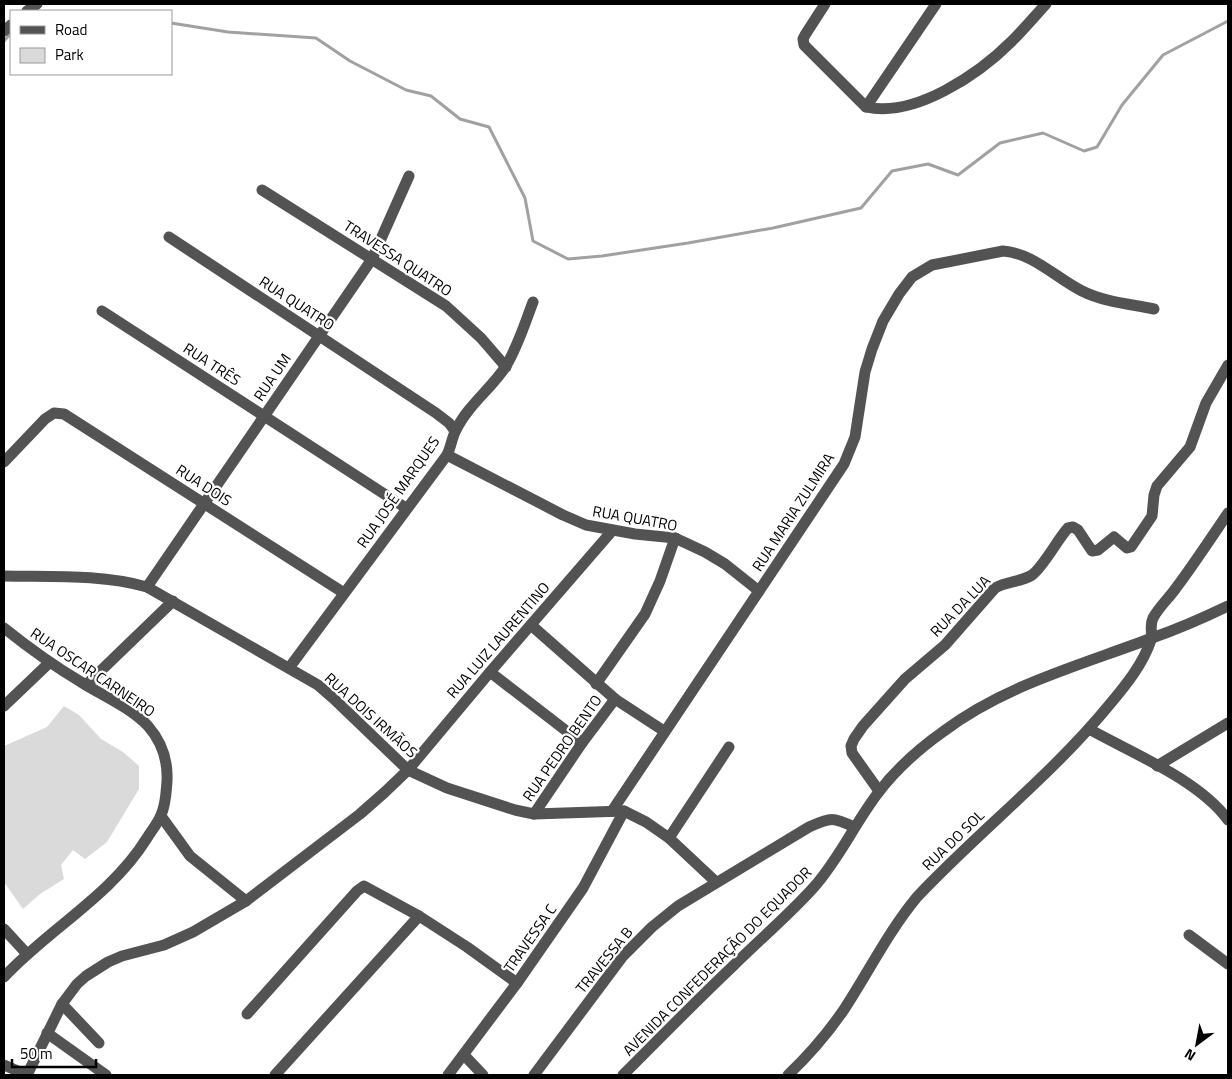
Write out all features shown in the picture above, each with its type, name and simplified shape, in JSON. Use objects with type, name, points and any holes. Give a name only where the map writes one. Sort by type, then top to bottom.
[{"type":"street","points":[[825,4],[804,35],[804,45],[866,107],[880,110],[906,106],[924,100],[968,76],[990,61],[1012,41],[1046,4]]},
{"type":"street","points":[[866,107],[936,4]]},
{"type":"street","name":"RUA UM","points":[[147,587],[372,258],[409,176]]},
{"type":"street","name":"TRAVESSA QUATRO","points":[[262,190],[372,258],[454,312],[481,338],[506,367]]},
{"type":"street","name":"RUA QUATRO","points":[[169,237],[436,413],[449,423],[455,431]]},
{"type":"street","name":"RUA MARIA ZULMIRA","points":[[612,811],[844,464],[855,437],[865,372],[878,332],[899,294],[912,277],[932,265],[1003,251],[1014,252],[1031,258],[1066,283],[1084,292],[1102,299],[1154,309]]},
{"type":"street","name":"RUA JOSÉ MARQUES","points":[[289,668],[446,455],[455,431],[469,411],[506,367],[533,302]]},
{"type":"street","name":"RUA TRÊS","points":[[102,311],[406,508]]},
{"type":"street","name":"RUA DA LUA","points":[[879,791],[852,753],[851,746],[854,739],[867,721],[905,679],[945,644],[995,588],[1006,582],[1032,575],[1068,528],[1073,527],[1078,530],[1088,547],[1093,551],[1101,548],[1114,537],[1129,548],[1137,540],[1152,516],[1157,486],[1190,447],[1206,403],[1228,365]]},
{"type":"street","name":"RUA DOIS","points":[[4,462],[50,414],[58,412],[67,415],[344,594]]},
{"type":"street","name":"RUA QUATRO","points":[[446,455],[574,521],[595,528],[675,538],[725,564],[759,592]]},
{"type":"street","name":"RUA DO SOL","points":[[788,1075],[841,1013],[900,917],[916,897],[1089,729],[1131,678],[1152,638],[1151,626],[1155,615],[1228,513]]},
{"type":"street","name":"RUA LUIZ LAURENTINO","points":[[27,1075],[62,1004],[77,984],[108,962],[122,956],[164,945],[193,932],[246,901],[360,814],[408,770],[612,530]]},
{"type":"street","name":"RUA PEDRO BENTO","points":[[596,684],[645,614],[660,581],[675,538]]},
{"type":"street","name":"RUA DOIS IRMÃOS","points":[[4,576],[107,579],[147,587],[318,685],[408,770],[447,788],[480,800],[534,814],[624,811],[646,822],[669,838],[716,882]]},
{"type":"street","points":[[86,685],[173,601]]},
{"type":"street","name":"AVENIDA CONFEDERAÇÃO DO EQUADOR","points":[[624,1075],[695,1002],[813,888],[833,862],[879,791],[901,767],[944,731],[970,713],[1010,693],[1082,662],[1152,638],[1228,606]]},
{"type":"street","points":[[531,624],[596,684],[615,699],[664,731]]},
{"type":"street","name":"RUA OSCAR CARNEIRO","points":[[4,628],[49,663],[141,720],[162,746],[166,760],[167,776],[166,798],[161,816],[127,866],[111,884],[27,954],[4,977]]},
{"type":"street","points":[[4,706],[49,663]]},
{"type":"street","points":[[490,672],[582,743]]},
{"type":"street","name":"RUA PEDRO BENTO","points":[[534,814],[582,743],[615,699]]},
{"type":"street","points":[[1157,766],[1228,723]]},
{"type":"street","points":[[1089,729],[1157,766],[1194,789],[1228,818]]},
{"type":"street","points":[[669,838],[729,746]]},
{"type":"street","name":"TRAVESSA C","points":[[448,1075],[516,984],[583,888],[624,811]]},
{"type":"street","points":[[161,816],[190,856],[246,901]]},
{"type":"street","name":"TRAVESSA B","points":[[534,1075],[623,956],[666,914],[716,882],[818,823],[834,819],[854,827]]},
{"type":"street","points":[[247,1014],[364,886],[419,916],[467,947],[516,984]]},
{"type":"street","points":[[276,1075],[419,916]]},
{"type":"street","points":[[4,929],[27,954]]},
{"type":"street","points":[[1189,935],[1228,964]]},
{"type":"street","points":[[62,1004],[100,1043]]},
{"type":"street","points":[[47,1033],[106,1075]]},
{"type":"street","points":[[464,1055],[482,1075]]},
{"type":"street","points":[[4,1065],[27,1075]]},
{"type":"green space","points":[[64,706],[79,715],[101,739],[123,752],[139,766],[139,789],[107,842],[85,859],[73,850],[61,865],[64,879],[40,894],[23,909],[4,882],[4,746],[47,727]]},
{"type":"waterway","points":[[172,23],[228,32],[316,38],[350,61],[406,90],[431,96],[460,119],[489,127],[525,198],[533,241],[568,259],[602,256],[688,243],[773,228],[861,208],[892,171],[928,164],[958,175],[1000,143],[1043,133],[1084,151],[1097,147],[1122,105],[1163,55],[1228,21]]},
{"type":"waterway","points":[[4,41],[10,34]]}]
